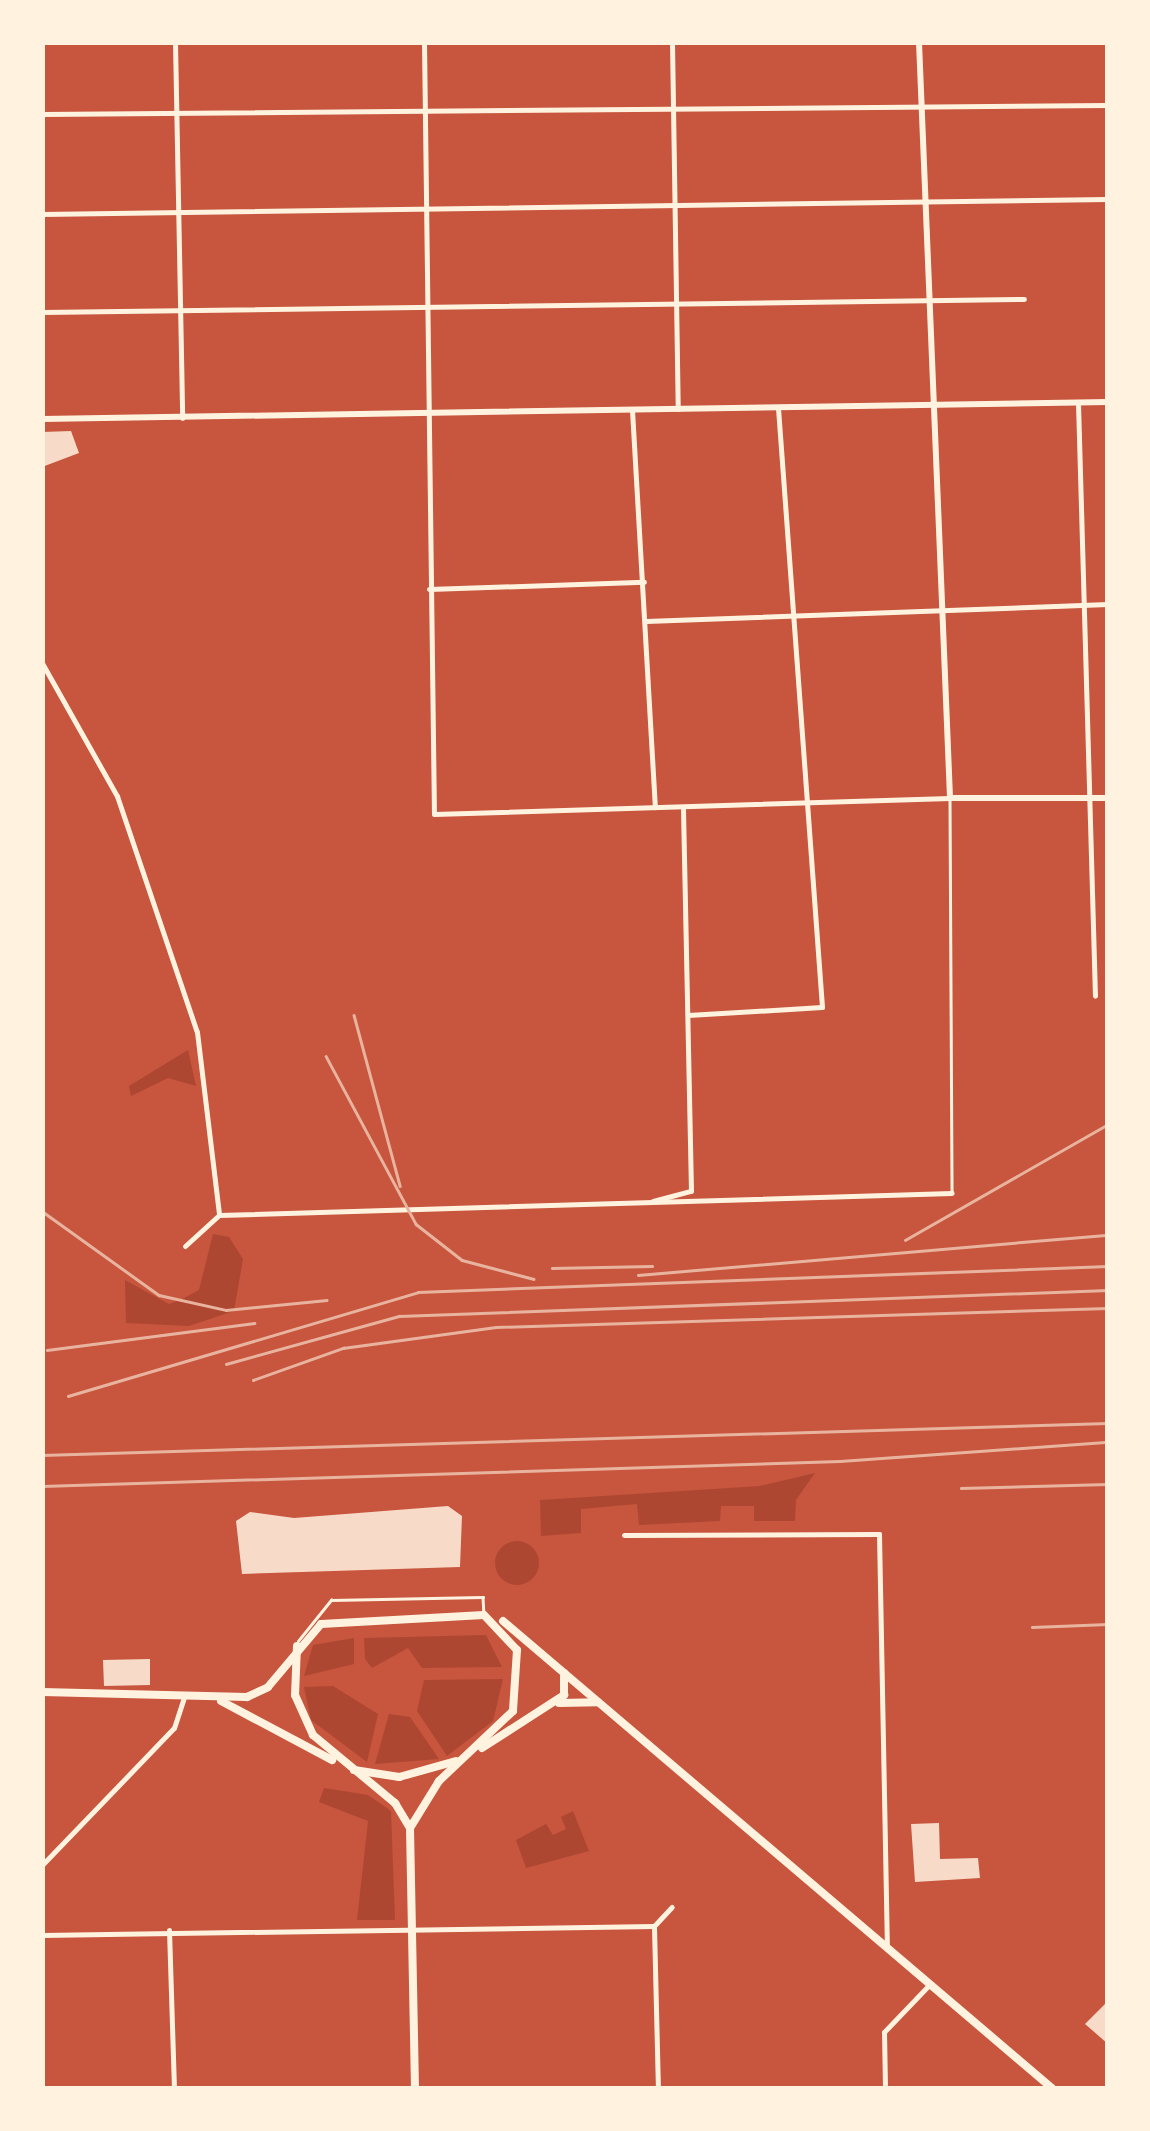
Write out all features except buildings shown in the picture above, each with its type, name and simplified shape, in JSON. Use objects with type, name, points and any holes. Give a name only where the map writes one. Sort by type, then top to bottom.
[{"type":"main road","points":[[410,1828],[465,1757],[508,1720],[519,1684],[512,1638],[484,1615]]},
{"type":"main road","points":[[42,1692],[216,1699],[262,1692],[298,1641],[333,1622],[484,1615],[607,1706],[1052,2088]]},
{"type":"main road","points":[[298,1641],[292,1678],[302,1718],[348,1768],[400,1778],[465,1757],[542,1711],[576,1698],[607,1706]]},
{"type":"main road","points":[[542,1711],[566,1689],[562,1669]]},
{"type":"main road","points":[[216,1699],[348,1768],[395,1803],[410,1828],[416,2088]]},
{"type":"street","points":[[176,42],[182,418]]},
{"type":"street","points":[[424,42],[430,308],[424,414],[434,814],[950,798],[1108,798]]},
{"type":"street","points":[[672,42],[678,409]]},
{"type":"street","points":[[919,42],[950,798]]},
{"type":"street","points":[[42,114],[425,110],[673,114],[1108,105]]},
{"type":"street","points":[[42,214],[1108,199]]},
{"type":"street","points":[[42,312],[1024,299]]},
{"type":"street","points":[[42,419],[1108,402]]},
{"type":"street","points":[[1078,403],[1088,606],[1095,996]]},
{"type":"street","points":[[688,1015],[822,1007],[802,805],[778,408]]},
{"type":"street","points":[[632,410],[655,807]]},
{"type":"street","points":[[429,590],[644,582]]},
{"type":"street","points":[[646,621],[1108,604]]},
{"type":"street","points":[[42,663],[117,796],[197,1032],[220,1215]]},
{"type":"street","points":[[644,1204],[691,1190],[683,808]]},
{"type":"street","points":[[185,1246],[220,1215],[952,1193]]},
{"type":"street","points":[[624,1536],[868,1530],[883,1542],[887,1949]]},
{"type":"street","points":[[42,1865],[174,1728],[184,1697]]},
{"type":"street","points":[[658,2088],[654,1926],[672,1907]]},
{"type":"street","points":[[42,1935],[169,1930],[654,1926]]},
{"type":"street","points":[[169,1930],[174,2088]]},
{"type":"street","points":[[884,2088],[884,2032],[929,1984]]},
{"type":"lane","points":[[950,798],[952,1193]]},
{"type":"lane","points":[[298,1641],[331,1600],[483,1597],[484,1615]]},
{"type":"shaded area","points":[[188,1050],[196,1086],[168,1078],[131,1096],[129,1086]]},
{"type":"shaded area","points":[[213,1234],[229,1237],[243,1259],[234,1311],[189,1326],[126,1323],[125,1280],[169,1304],[182,1299],[199,1290]]},
{"type":"shaded area","points":[[815,1473],[796,1500],[795,1521],[754,1521],[754,1506],[721,1506],[720,1521],[639,1525],[637,1504],[581,1509],[581,1533],[541,1536],[540,1500],[760,1486]]},
{"type":"shaded area","points":[[517,1541],[532,1548],[539,1563],[532,1578],[517,1585],[502,1578],[495,1563],[502,1548]]},
{"type":"shaded area","points":[[486,1635],[502,1667],[422,1668],[408,1648],[372,1668],[365,1659],[364,1638]]},
{"type":"shaded area","points":[[354,1638],[354,1664],[304,1676],[313,1645]]},
{"type":"shaded area","points":[[503,1679],[493,1721],[447,1756],[417,1711],[424,1680]]},
{"type":"shaded area","points":[[333,1686],[378,1714],[367,1762],[311,1720],[304,1687]]},
{"type":"shaded area","points":[[389,1714],[410,1717],[439,1759],[375,1764]]},
{"type":"shaded area","points":[[324,1788],[368,1795],[391,1811],[395,1920],[357,1920],[368,1821],[319,1802]]},
{"type":"shaded area","points":[[573,1811],[589,1851],[526,1868],[516,1840],[546,1824],[553,1835],[566,1829],[561,1817]]},
{"type":"railway","points":[[354,1015],[400,1186]]},
{"type":"railway","points":[[326,1056],[416,1224],[462,1260],[534,1279]]},
{"type":"railway","points":[[905,1240],[1108,1124]]},
{"type":"railway","points":[[42,1211],[159,1295],[226,1310],[327,1300]]},
{"type":"railway","points":[[638,1275],[1108,1235]]},
{"type":"railway","points":[[552,1268],[652,1266]]},
{"type":"railway","points":[[68,1396],[418,1292],[1108,1266]]},
{"type":"railway","points":[[226,1364],[399,1316],[1108,1290]]},
{"type":"railway","points":[[253,1380],[343,1348],[496,1327],[1108,1308]]},
{"type":"railway","points":[[47,1350],[254,1323]]},
{"type":"railway","points":[[42,1455],[1108,1423]]},
{"type":"railway","points":[[42,1486],[840,1461],[1108,1442]]},
{"type":"railway","points":[[961,1488],[1108,1484]]},
{"type":"railway","points":[[1032,1627],[1108,1624]]}]
